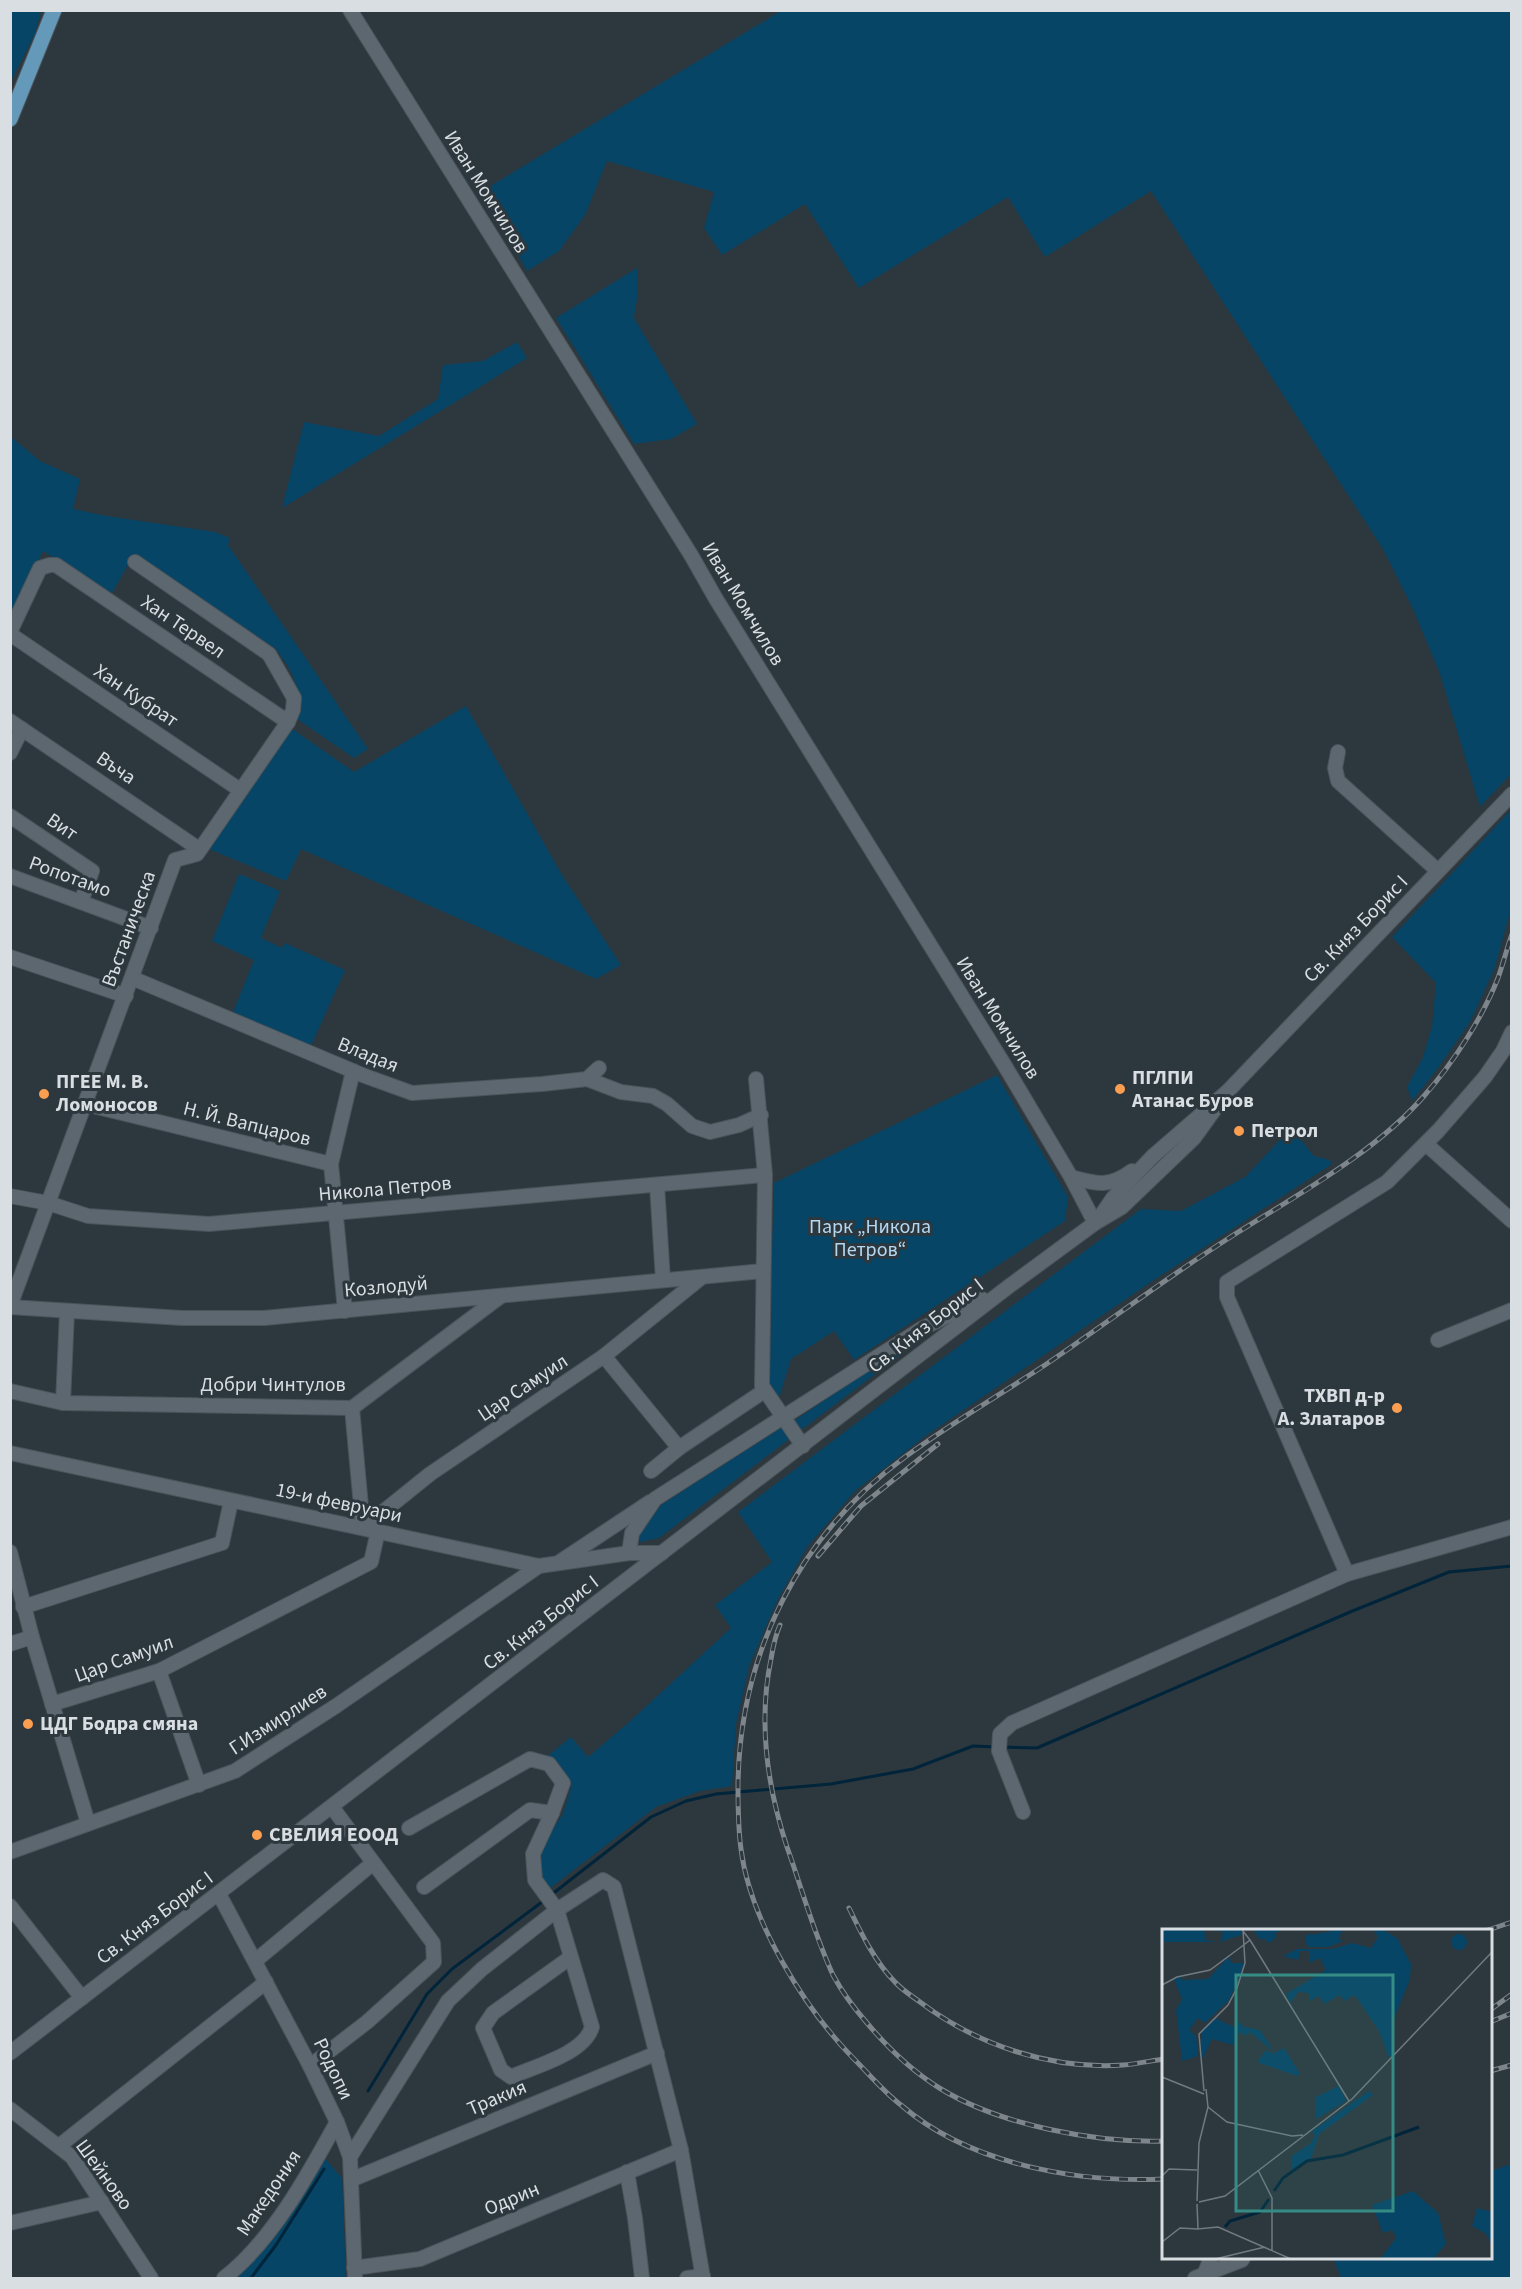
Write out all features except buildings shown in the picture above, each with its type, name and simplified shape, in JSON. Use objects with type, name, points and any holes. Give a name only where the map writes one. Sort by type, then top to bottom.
[{"type":"main road","points":[[10,119],[54,10]]},
{"type":"street","name":"Иван Момчилов","points":[[350,10],[691,555],[716,600],[1005,1066],[1071,1177],[1095,1223]]},
{"type":"street","name":"Въстаническа","points":[[10,1306],[175,860],[197,854],[288,722],[293,710],[294,698],[269,654],[135,562]]},
{"type":"street","name":"Хан Тервел","points":[[10,633],[40,568],[56,565],[288,722]]},
{"type":"street","name":"Хан Кубрат","points":[[10,633],[240,790]]},
{"type":"street","points":[[10,753],[16,725]]},
{"type":"street","name":"Въча","points":[[16,725],[199,849]]},
{"type":"street","points":[[1338,752],[1335,768],[1338,781],[1438,871]]},
{"type":"street","name":"Св. Княз Борис I","points":[[1095,1223],[1113,1198],[1153,1156],[1228,1091],[1512,794]]},
{"type":"street","name":"Вит","points":[[10,816],[92,871],[81,902]]},
{"type":"street","name":"Ропотамо","points":[[10,876],[151,928]]},
{"type":"street","points":[[10,957],[126,996]]},
{"type":"street","name":"Владая","points":[[132,978],[353,1071],[412,1093],[587,1079]]},
{"type":"street","points":[[1347,1574],[1227,1297],[1227,1282],[1387,1182],[1426,1144],[1485,1077],[1503,1051],[1512,1032]]},
{"type":"street","points":[[599,1068],[587,1079],[621,1092],[653,1096],[667,1104],[692,1126],[711,1132],[749,1121],[761,1115]]},
{"type":"street","points":[[345,1311],[331,1164],[353,1071]]},
{"type":"street","points":[[756,1079],[765,1176],[762,1386],[803,1446]]},
{"type":"street","name":"Св. Княз Борис I","points":[[10,2054],[1008,1287],[1095,1223],[1122,1207],[1194,1137],[1228,1091]]},
{"type":"street","name":"Н. Й. Вапцаров","points":[[85,1104],[331,1164]]},
{"type":"street","points":[[1426,1144],[1512,1221]]},
{"type":"street","points":[[1071,1177],[1097,1183],[1113,1182],[1153,1156]]},
{"type":"street","name":"Никола Петров","points":[[10,1196],[48,1203],[88,1216],[209,1224],[765,1176]]},
{"type":"street","points":[[657,1185],[663,1280]]},
{"type":"street","name":"Козлодуй","points":[[10,1306],[67,1312],[182,1318],[264,1318],[763,1271]]},
{"type":"street","name":"Цар Самуил","points":[[363,1528],[430,1474],[604,1356],[702,1277]]},
{"type":"street","points":[[559,1562],[921,1329],[1008,1287]]},
{"type":"street","name":"Добри Чинтулов","points":[[10,1391],[63,1403],[352,1408],[501,1296]]},
{"type":"street","points":[[1438,1340],[1512,1310]]},
{"type":"street","points":[[63,1403],[67,1312]]},
{"type":"street","points":[[604,1356],[679,1448]]},
{"type":"street","points":[[651,1472],[679,1448],[764,1391]]},
{"type":"street","points":[[352,1408],[363,1528]]},
{"type":"street","name":"19-и февруари","points":[[10,1453],[539,1566],[629,1553],[662,1553]]},
{"type":"street","points":[[629,1553],[632,1533],[655,1499]]},
{"type":"street","points":[[23,1607],[222,1543],[231,1501]]},
{"type":"street","points":[[1023,1812],[999,1751],[1000,1734],[1012,1723],[1347,1574],[1512,1527]]},
{"type":"street","name":"Цар Самуил","points":[[52,1704],[159,1671],[371,1562],[378,1531]]},
{"type":"street","points":[[10,1552],[23,1607],[88,1823]]},
{"type":"street","name":"Г.Измирлиев","points":[[10,1852],[235,1771],[336,1706],[539,1566]]},
{"type":"street","points":[[10,1644],[32,1637]]},
{"type":"street","points":[[159,1671],[200,1785]]},
{"type":"street","points":[[409,1828],[530,1759],[549,1764],[563,1783],[533,1854],[535,1880],[557,1910],[592,2027],[590,2035],[573,2050],[511,2077],[501,2070],[483,2028],[493,2013],[571,1957]]},
{"type":"street","points":[[310,2066],[367,2022],[434,1962],[433,1943],[332,1807]]},
{"type":"street","points":[[424,1887],[530,1810],[552,1813]]},
{"type":"street","points":[[255,1961],[373,1863]]},
{"type":"street","points":[[350,2157],[448,2001],[482,1969],[557,1910],[603,1880],[614,1887],[681,2150],[703,2277],[687,2278]]},
{"type":"street","name":"Родопи","points":[[219,1894],[310,2066],[337,2122],[350,2157],[355,2273]]},
{"type":"street","points":[[10,1906],[82,1998]]},
{"type":"street","points":[[59,2146],[266,1982]]},
{"type":"street","name":"Тракия","points":[[352,2180],[657,2053]]},
{"type":"street","name":"Шейново","points":[[10,2109],[72,2157],[151,2278]]},
{"type":"street","name":"Македония","points":[[224,2278],[240,2266],[266,2237],[337,2122]]},
{"type":"street","name":"Одрин","points":[[355,2273],[420,2259],[681,2150]]},
{"type":"street","points":[[627,2172],[642,2278]]},
{"type":"street","points":[[10,2223],[102,2202]]},
{"type":"street","points":[[1199,2277],[1210,2259]]},
{"type":"street","points":[[1199,2277],[1242,2259]]},
{"type":"green space","points":[[11,10],[41,11],[35,34],[11,81]]},
{"type":"green space","points":[[781,11],[1511,11],[1512,773],[1480,807],[1440,674],[1413,609],[1383,549],[1151,191],[1045,257],[1008,197],[859,288],[805,204],[722,255],[704,228],[714,192],[607,161],[585,215],[559,251],[527,271],[482,191]]},
{"type":"green space","points":[[637,268],[638,292],[634,318],[697,424],[671,439],[634,444],[556,318]]},
{"type":"green space","points":[[517,342],[527,358],[282,508],[304,422],[379,436],[438,399],[443,365],[483,361]]},
{"type":"green space","points":[[11,437],[40,461],[80,479],[73,509],[215,532],[230,538],[228,545],[368,749],[354,758],[297,719],[295,681],[275,648],[134,554],[112,593],[43,551],[11,618]]},
{"type":"green space","points":[[466,706],[562,875],[621,965],[596,979],[301,849],[286,881],[209,849],[291,728],[354,772]]},
{"type":"green space","points":[[1511,810],[1511,909],[1494,970],[1470,1022],[1412,1101],[1407,1087],[1423,1057],[1432,1026],[1436,983],[1392,937]]},
{"type":"green space","points":[[239,874],[280,891],[261,938],[282,948],[285,943],[345,970],[311,1046],[233,1012],[254,960],[212,941]]},
{"type":"green space","name":"Парк „Никола Петров“","points":[[997,1075],[1068,1197],[1065,1221],[854,1360],[834,1331],[791,1359],[779,1398],[768,1381],[774,1183]]},
{"type":"green space","points":[[1291,1128],[1314,1156],[1330,1160],[1332,1164],[1151,1282],[924,1437],[855,1491],[807,1547],[777,1601],[749,1666],[736,1724],[732,1786],[700,1791],[656,1807],[549,1889],[541,1878],[540,1847],[563,1814],[571,1787],[562,1768],[546,1757],[571,1737],[588,1757],[731,1628],[715,1605],[772,1562],[738,1512],[1141,1209],[1181,1211],[1245,1177]]},
{"type":"green space","points":[[924,1332],[927,1335],[801,1430],[794,1421]]},
{"type":"green space","points":[[784,1426],[792,1437],[659,1538],[640,1542],[639,1535],[661,1505]]},
{"type":"green space","points":[[322,2155],[342,2178],[346,2278],[236,2278],[265,2248]]},
{"type":"green space","points":[[1511,2164],[1511,2278],[1341,2278],[1333,2259],[1492,2259],[1492,2171]]},
{"type":"waterway","points":[[1003,1747],[1037,1748],[1350,1612],[1449,1572],[1512,1566]]},
{"type":"waterway","points":[[551,1895],[651,1817],[686,1801],[716,1794],[831,1784],[913,1769],[973,1746],[996,1747]]},
{"type":"waterway","points":[[368,2091],[427,1994],[452,1969],[546,1899]]},
{"type":"waterway","points":[[251,2278],[276,2245],[324,2169]]},
{"type":"railway","points":[[1162,2179],[1095,2177],[1060,2173],[1025,2166],[958,2142],[928,2125],[895,2100],[835,2039],[799,1990],[783,1962],[768,1934],[746,1877],[739,1833],[738,1784],[741,1736],[750,1689],[764,1644],[782,1601],[806,1560],[834,1523],[867,1488],[939,1433],[1045,1365],[1206,1253],[1332,1173],[1381,1137],[1424,1096],[1466,1040],[1498,978],[1512,934]]},
{"type":"railway","points":[[818,1556],[861,1506],[938,1444]]},
{"type":"railway","points":[[780,1625],[775,1637],[765,1706],[767,1754],[774,1801],[814,1928],[833,1975],[853,2006],[901,2059],[941,2089],[965,2102],[1019,2122],[1079,2135],[1108,2139],[1162,2141]]},
{"type":"railway","points":[[849,1908],[875,1956],[898,1985],[942,2017],[966,2031],[1016,2052],[1069,2063],[1123,2065],[1162,2059]]},
{"type":"railway","points":[[1491,1929],[1512,1922]]},
{"type":"railway","points":[[1492,2009],[1512,1994]]},
{"type":"railway","points":[[1492,2021],[1512,2013]]},
{"type":"railway","points":[[1492,2070],[1512,2065]]},
{"type":"place","name":"ПГЛПИ Атанас Буров","points":[[1120,1089]]},
{"type":"place","name":"ПГЕЕ М. В. Ломоносов","points":[[44,1094]]},
{"type":"place","name":"Петрол","points":[[1239,1131]]},
{"type":"place","name":"ТХВП д-р А. Златаров","points":[[1397,1408]]},
{"type":"place","name":"ЦДГ Бодра смяна","points":[[28,1724]]},
{"type":"place","name":"СВЕЛИЯ ЕООД","points":[[257,1835]]}]
